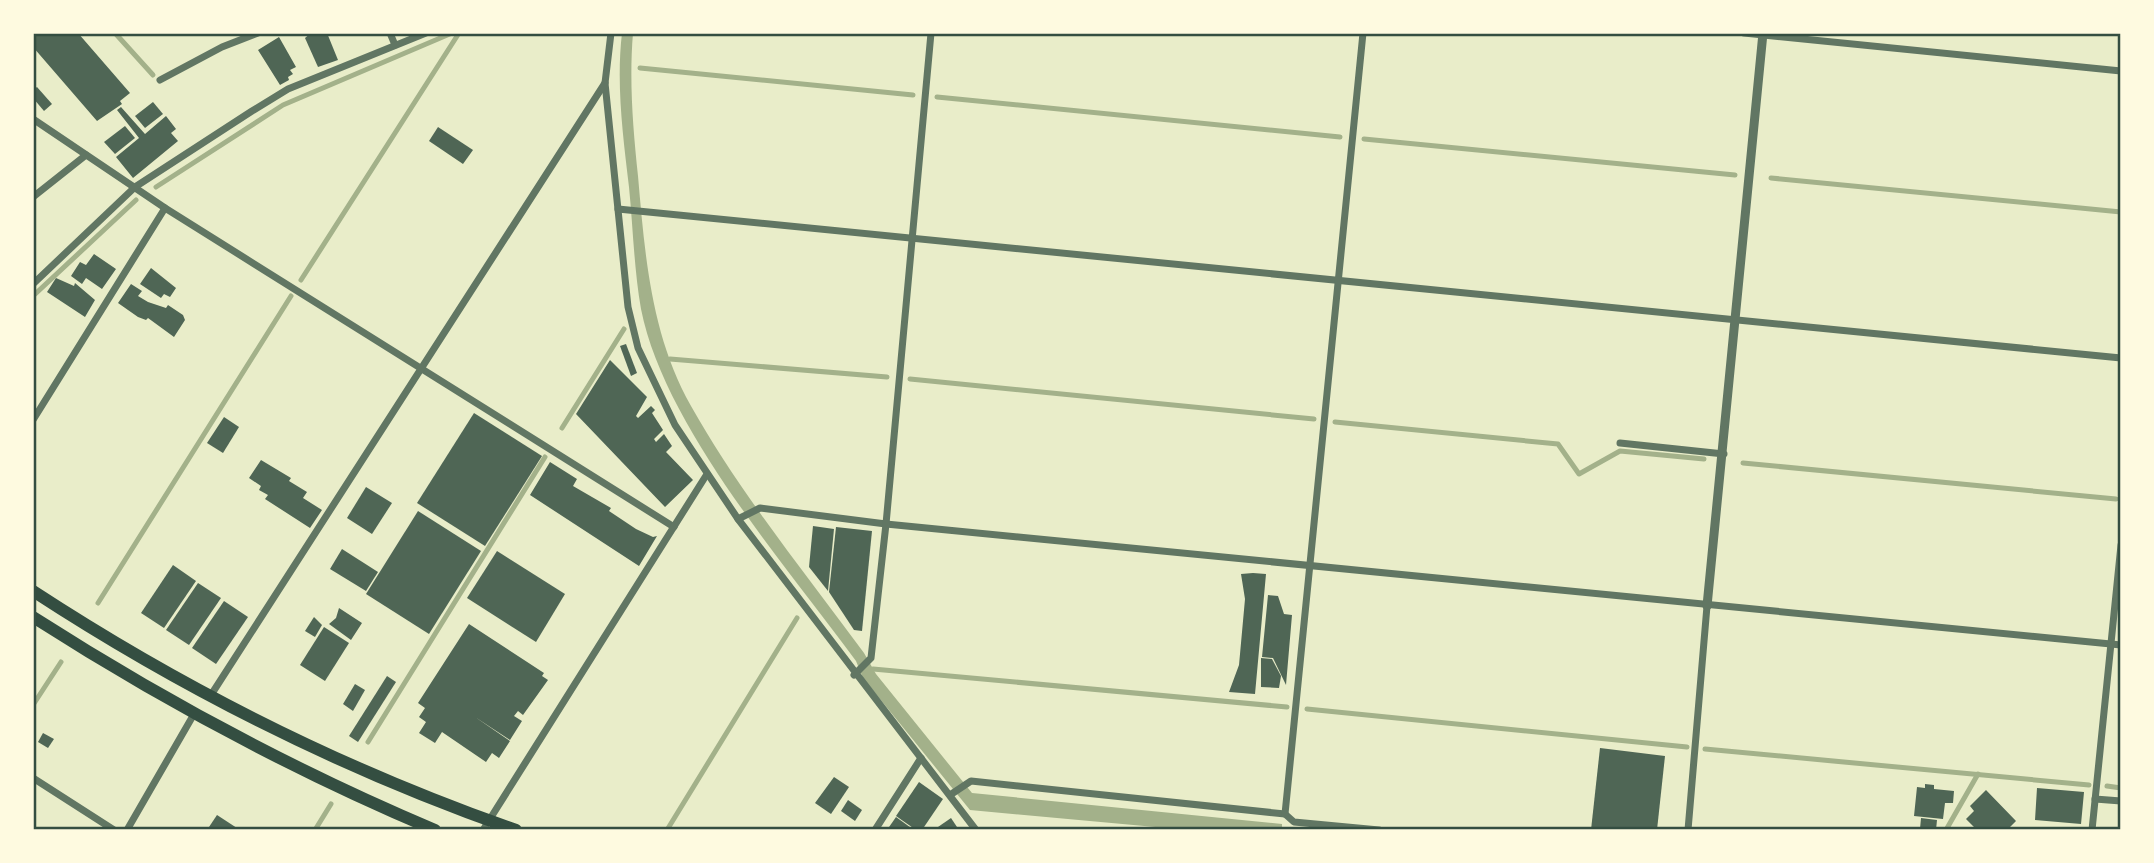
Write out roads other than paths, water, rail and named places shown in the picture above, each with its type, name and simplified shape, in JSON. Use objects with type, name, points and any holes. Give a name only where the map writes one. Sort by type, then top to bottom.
[{"type":"highway","points":[[33,591],[133,653],[342,761],[485,825],[516,830]]},
{"type":"highway","points":[[33,617],[194,714],[336,788],[435,830]]},
{"type":"street","points":[[160,80],[222,47],[258,33]]},
{"type":"street","points":[[390,33],[395,45]]},
{"type":"street","points":[[33,284],[135,187],[288,89],[426,33]]},
{"type":"street","points":[[611,33],[605,83],[628,307],[638,348],[675,425],[738,519],[854,675],[976,830]]},
{"type":"street","points":[[854,675],[870,658],[886,524],[931,33]]},
{"type":"street","points":[[1285,814],[1363,33]]},
{"type":"street","points":[[1744,33],[2121,71]]},
{"type":"street","points":[[1688,830],[1763,34]]},
{"type":"street","points":[[211,695],[424,369],[605,83]]},
{"type":"street","points":[[33,119],[165,208],[674,527]]},
{"type":"street","points":[[33,197],[86,155]]},
{"type":"street","points":[[33,420],[165,208]]},
{"type":"street","points":[[618,209],[2121,358]]},
{"type":"street","points":[[1619,443],[1724,454]]},
{"type":"street","points":[[485,825],[707,474]]},
{"type":"street","points":[[738,519],[760,508],[886,524],[1312,563],[1707,606],[2121,645]]},
{"type":"street","points":[[2092,830],[2121,545]]},
{"type":"street","points":[[127,830],[194,714]]},
{"type":"street","points":[[875,830],[921,758]]},
{"type":"street","points":[[33,778],[114,830]]},
{"type":"street","points":[[950,795],[971,781],[1285,814],[1294,822],[1379,830]]},
{"type":"street","points":[[2095,799],[2121,802]]},
{"type":"waterway","points":[[115,33],[153,75]]},
{"type":"waterway","points":[[156,187],[283,105],[452,33]]},
{"type":"waterway","points":[[301,280],[459,33]]},
{"type":"waterway","points":[[640,68],[913,95]]},
{"type":"waterway","points":[[937,97],[1340,137]]},
{"type":"waterway","points":[[1364,139],[1735,175]]},
{"type":"waterway","points":[[1771,178],[2121,212]]},
{"type":"waterway","points":[[33,296],[136,200]]},
{"type":"waterway","points":[[98,603],[291,296]]},
{"type":"waterway","points":[[562,428],[624,329]]},
{"type":"waterway","points":[[670,359],[887,377]]},
{"type":"waterway","points":[[910,379],[1314,419]]},
{"type":"waterway","points":[[1335,422],[1558,444],[1579,474],[1620,451],[1704,459]]},
{"type":"waterway","points":[[368,742],[545,457]]},
{"type":"waterway","points":[[1743,463],[2116,499]]},
{"type":"waterway","points":[[667,830],[797,618]]},
{"type":"waterway","points":[[33,705],[61,662]]},
{"type":"waterway","points":[[873,669],[1287,707]]},
{"type":"waterway","points":[[1307,709],[1687,747]]},
{"type":"waterway","points":[[1705,749],[2089,785]]},
{"type":"waterway","points":[[1946,830],[1978,774]]},
{"type":"waterway","points":[[2107,786],[2121,788]]},
{"type":"waterway","points":[[315,830],[331,804]]}]
